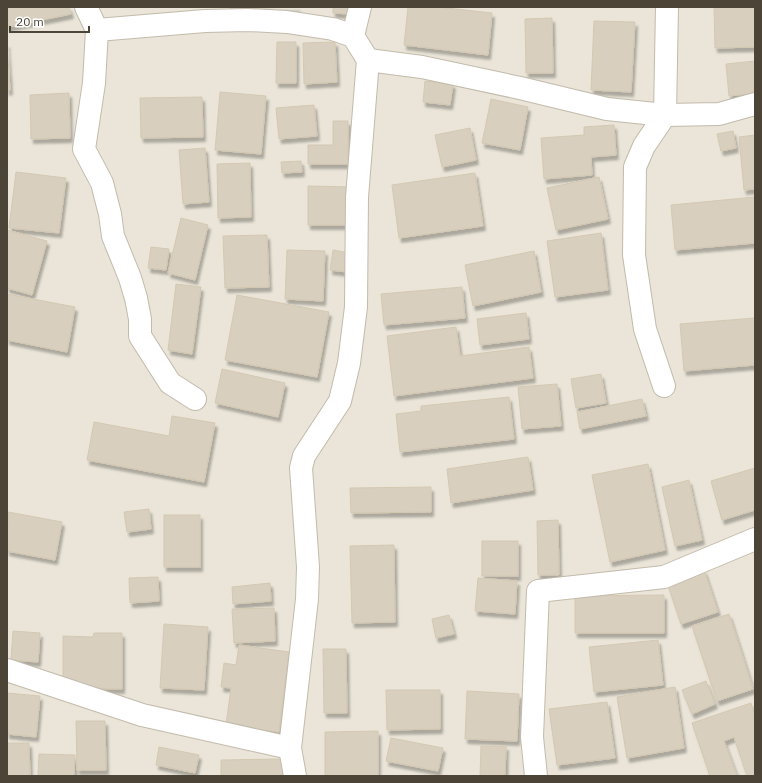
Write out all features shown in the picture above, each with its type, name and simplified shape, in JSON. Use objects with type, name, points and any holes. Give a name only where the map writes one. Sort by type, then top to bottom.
[{"type":"street","points":[[86,7],[97,30],[94,83],[84,149],[102,183],[110,214],[113,236],[130,278],[136,298],[140,319],[140,336],[170,383],[195,399]]},
{"type":"street","points":[[353,36],[360,7]]},
{"type":"street","points":[[664,386],[645,329],[634,247],[635,167],[644,146],[666,115],[667,7]]},
{"type":"street","points":[[97,30],[248,20],[287,22],[333,29],[353,36],[368,60],[357,197],[356,308],[349,363],[340,401],[304,456],[301,468],[308,575],[307,599],[290,748],[295,776]]},
{"type":"street","points":[[368,60],[422,67],[520,88],[607,109],[666,115],[719,114],[755,104]]},
{"type":"street","points":[[536,776],[532,737],[538,590],[664,577],[755,539]]},
{"type":"street","points":[[7,670],[142,714],[290,748]]},
{"type":"shaded area","points":[[7,7],[755,7],[755,776],[7,776]]},
{"type":"building","points":[[7,7],[69,7],[71,14],[7,27]]},
{"type":"building","points":[[230,7],[298,7],[230,9]]},
{"type":"building","points":[[333,7],[349,7],[349,14],[333,13]]},
{"type":"building","points":[[408,7],[438,7],[492,13],[488,55],[404,45]]},
{"type":"building","points":[[714,7],[755,7],[755,47],[715,48]]},
{"type":"building","points":[[552,18],[553,73],[526,73],[525,19]]},
{"type":"building","points":[[594,21],[635,22],[631,92],[591,90]]},
{"type":"building","points":[[277,42],[296,42],[296,83],[276,83]]},
{"type":"building","points":[[335,42],[337,82],[304,84],[303,43]]},
{"type":"building","points":[[7,43],[10,90],[7,91]]},
{"type":"building","points":[[755,61],[755,93],[729,96],[726,64]]},
{"type":"building","points":[[425,81],[453,84],[450,105],[423,102]]},
{"type":"building","points":[[220,92],[266,96],[261,154],[215,150]]},
{"type":"building","points":[[69,93],[70,138],[31,139],[30,95]]},
{"type":"building","points":[[202,97],[203,137],[141,138],[140,98]]},
{"type":"building","points":[[491,99],[528,107],[520,150],[482,143]]},
{"type":"building","points":[[314,105],[317,136],[279,139],[276,108]]},
{"type":"building","points":[[333,121],[348,121],[348,164],[308,164],[308,145],[333,145]]},
{"type":"building","points":[[614,125],[616,155],[591,157],[592,175],[544,179],[541,138],[584,135],[584,127]]},
{"type":"building","points":[[470,128],[476,160],[442,167],[435,135]]},
{"type":"building","points":[[733,131],[736,148],[721,151],[717,134]]},
{"type":"building","points":[[755,135],[755,189],[744,190],[739,137]]},
{"type":"building","points":[[205,148],[209,202],[183,204],[179,150]]},
{"type":"building","points":[[301,161],[302,172],[282,173],[281,162]]},
{"type":"building","points":[[250,163],[251,217],[218,218],[217,164]]},
{"type":"building","points":[[16,172],[66,178],[59,233],[9,228]]},
{"type":"building","points":[[475,173],[483,226],[399,238],[392,185]]},
{"type":"building","points":[[599,177],[608,219],[556,230],[547,188]]},
{"type":"building","points":[[308,186],[354,187],[354,225],[308,225]]},
{"type":"building","points":[[755,197],[755,243],[675,250],[671,205]]},
{"type":"building","points":[[181,218],[208,225],[195,280],[168,273]]},
{"type":"building","points":[[7,230],[47,241],[32,295],[7,288]]},
{"type":"building","points":[[601,233],[608,290],[555,297],[547,241]]},
{"type":"building","points":[[267,235],[269,287],[225,288],[223,236]]},
{"type":"building","points":[[151,247],[169,249],[166,270],[148,268]]},
{"type":"building","points":[[287,250],[325,251],[323,301],[285,299]]},
{"type":"building","points":[[333,250],[350,253],[347,272],[330,270]]},
{"type":"building","points":[[534,251],[541,292],[473,306],[465,265]]},
{"type":"building","points":[[176,284],[201,287],[192,354],[168,350]]},
{"type":"building","points":[[462,287],[465,318],[384,325],[381,294]]},
{"type":"building","points":[[7,294],[75,307],[67,352],[7,340]]},
{"type":"building","points":[[237,295],[329,312],[317,377],[225,360]]},
{"type":"building","points":[[526,313],[529,339],[480,345],[477,319]]},
{"type":"building","points":[[755,318],[755,365],[684,371],[680,324]]},
{"type":"building","points":[[456,327],[460,356],[529,347],[533,378],[394,396],[387,336]]},
{"type":"building","points":[[222,369],[285,383],[278,417],[215,403]]},
{"type":"building","points":[[601,374],[606,403],[576,408],[571,379]]},
{"type":"building","points":[[557,384],[561,426],[522,429],[518,387]]},
{"type":"building","points":[[509,397],[514,439],[400,452],[396,414],[421,411],[421,406]]},
{"type":"building","points":[[642,399],[646,416],[580,429],[577,412]]},
{"type":"building","points":[[172,416],[215,423],[204,482],[87,460],[94,422],[169,436]]},
{"type":"building","points":[[528,457],[533,490],[451,503],[447,469]]},
{"type":"building","points":[[648,464],[665,550],[610,562],[592,475]]},
{"type":"building","points":[[755,468],[755,510],[722,520],[711,481]]},
{"type":"building","points":[[689,480],[702,540],[675,546],[662,487]]},
{"type":"building","points":[[431,487],[431,512],[351,513],[350,488]]},
{"type":"building","points":[[149,509],[151,529],[127,532],[124,512]]},
{"type":"building","points":[[8,512],[62,522],[55,560],[7,551]]},
{"type":"building","points":[[164,515],[200,515],[200,567],[164,567]]},
{"type":"building","points":[[558,520],[559,575],[538,575],[537,521]]},
{"type":"building","points":[[482,541],[518,541],[518,576],[482,576]]},
{"type":"building","points":[[394,545],[395,622],[352,623],[350,546]]},
{"type":"building","points":[[704,570],[718,612],[681,624],[667,582]]},
{"type":"building","points":[[158,577],[159,601],[130,603],[129,578]]},
{"type":"building","points":[[478,578],[517,581],[515,614],[475,611]]},
{"type":"building","points":[[270,583],[271,601],[233,604],[232,587]]},
{"type":"building","points":[[664,595],[664,633],[575,633],[575,596]]},
{"type":"building","points":[[274,608],[275,641],[234,643],[232,609]]},
{"type":"building","points":[[729,614],[753,689],[717,701],[692,626]]},
{"type":"building","points":[[449,615],[454,634],[436,638],[432,619]]},
{"type":"building","points":[[164,624],[208,627],[204,690],[160,688]]},
{"type":"building","points":[[13,631],[40,633],[38,662],[11,660]]},
{"type":"building","points":[[94,633],[122,633],[122,689],[63,688],[63,636],[93,637]]},
{"type":"building","points":[[658,640],[663,685],[594,692],[589,647]]},
{"type":"building","points":[[239,645],[289,652],[279,732],[226,725],[231,688],[221,687],[224,663],[236,665]]},
{"type":"building","points":[[323,649],[346,649],[347,713],[324,713]]},
{"type":"building","points":[[706,681],[715,704],[692,714],[682,690]]},
{"type":"building","points":[[675,687],[684,748],[627,758],[617,697]]},
{"type":"building","points":[[386,690],[440,690],[440,729],[387,730]]},
{"type":"building","points":[[467,691],[519,694],[517,741],[465,739]]},
{"type":"building","points":[[7,693],[40,696],[36,737],[7,734]]},
{"type":"building","points":[[607,702],[615,758],[557,765],[549,709]]},
{"type":"building","points":[[751,703],[755,716],[755,776],[747,776],[734,737],[724,741],[737,776],[710,776],[692,723]]},
{"type":"building","points":[[76,721],[105,721],[106,770],[77,770]]},
{"type":"building","points":[[378,731],[378,776],[325,776],[325,732]]},
{"type":"building","points":[[391,738],[443,748],[438,771],[386,761]]},
{"type":"building","points":[[7,743],[29,743],[30,776],[7,776]]},
{"type":"building","points":[[481,746],[506,746],[505,776],[480,776]]},
{"type":"building","points":[[159,747],[199,755],[195,773],[156,765]]},
{"type":"building","points":[[39,754],[75,755],[74,776],[38,776]]},
{"type":"building","points":[[283,759],[283,776],[221,776],[221,760]]}]
